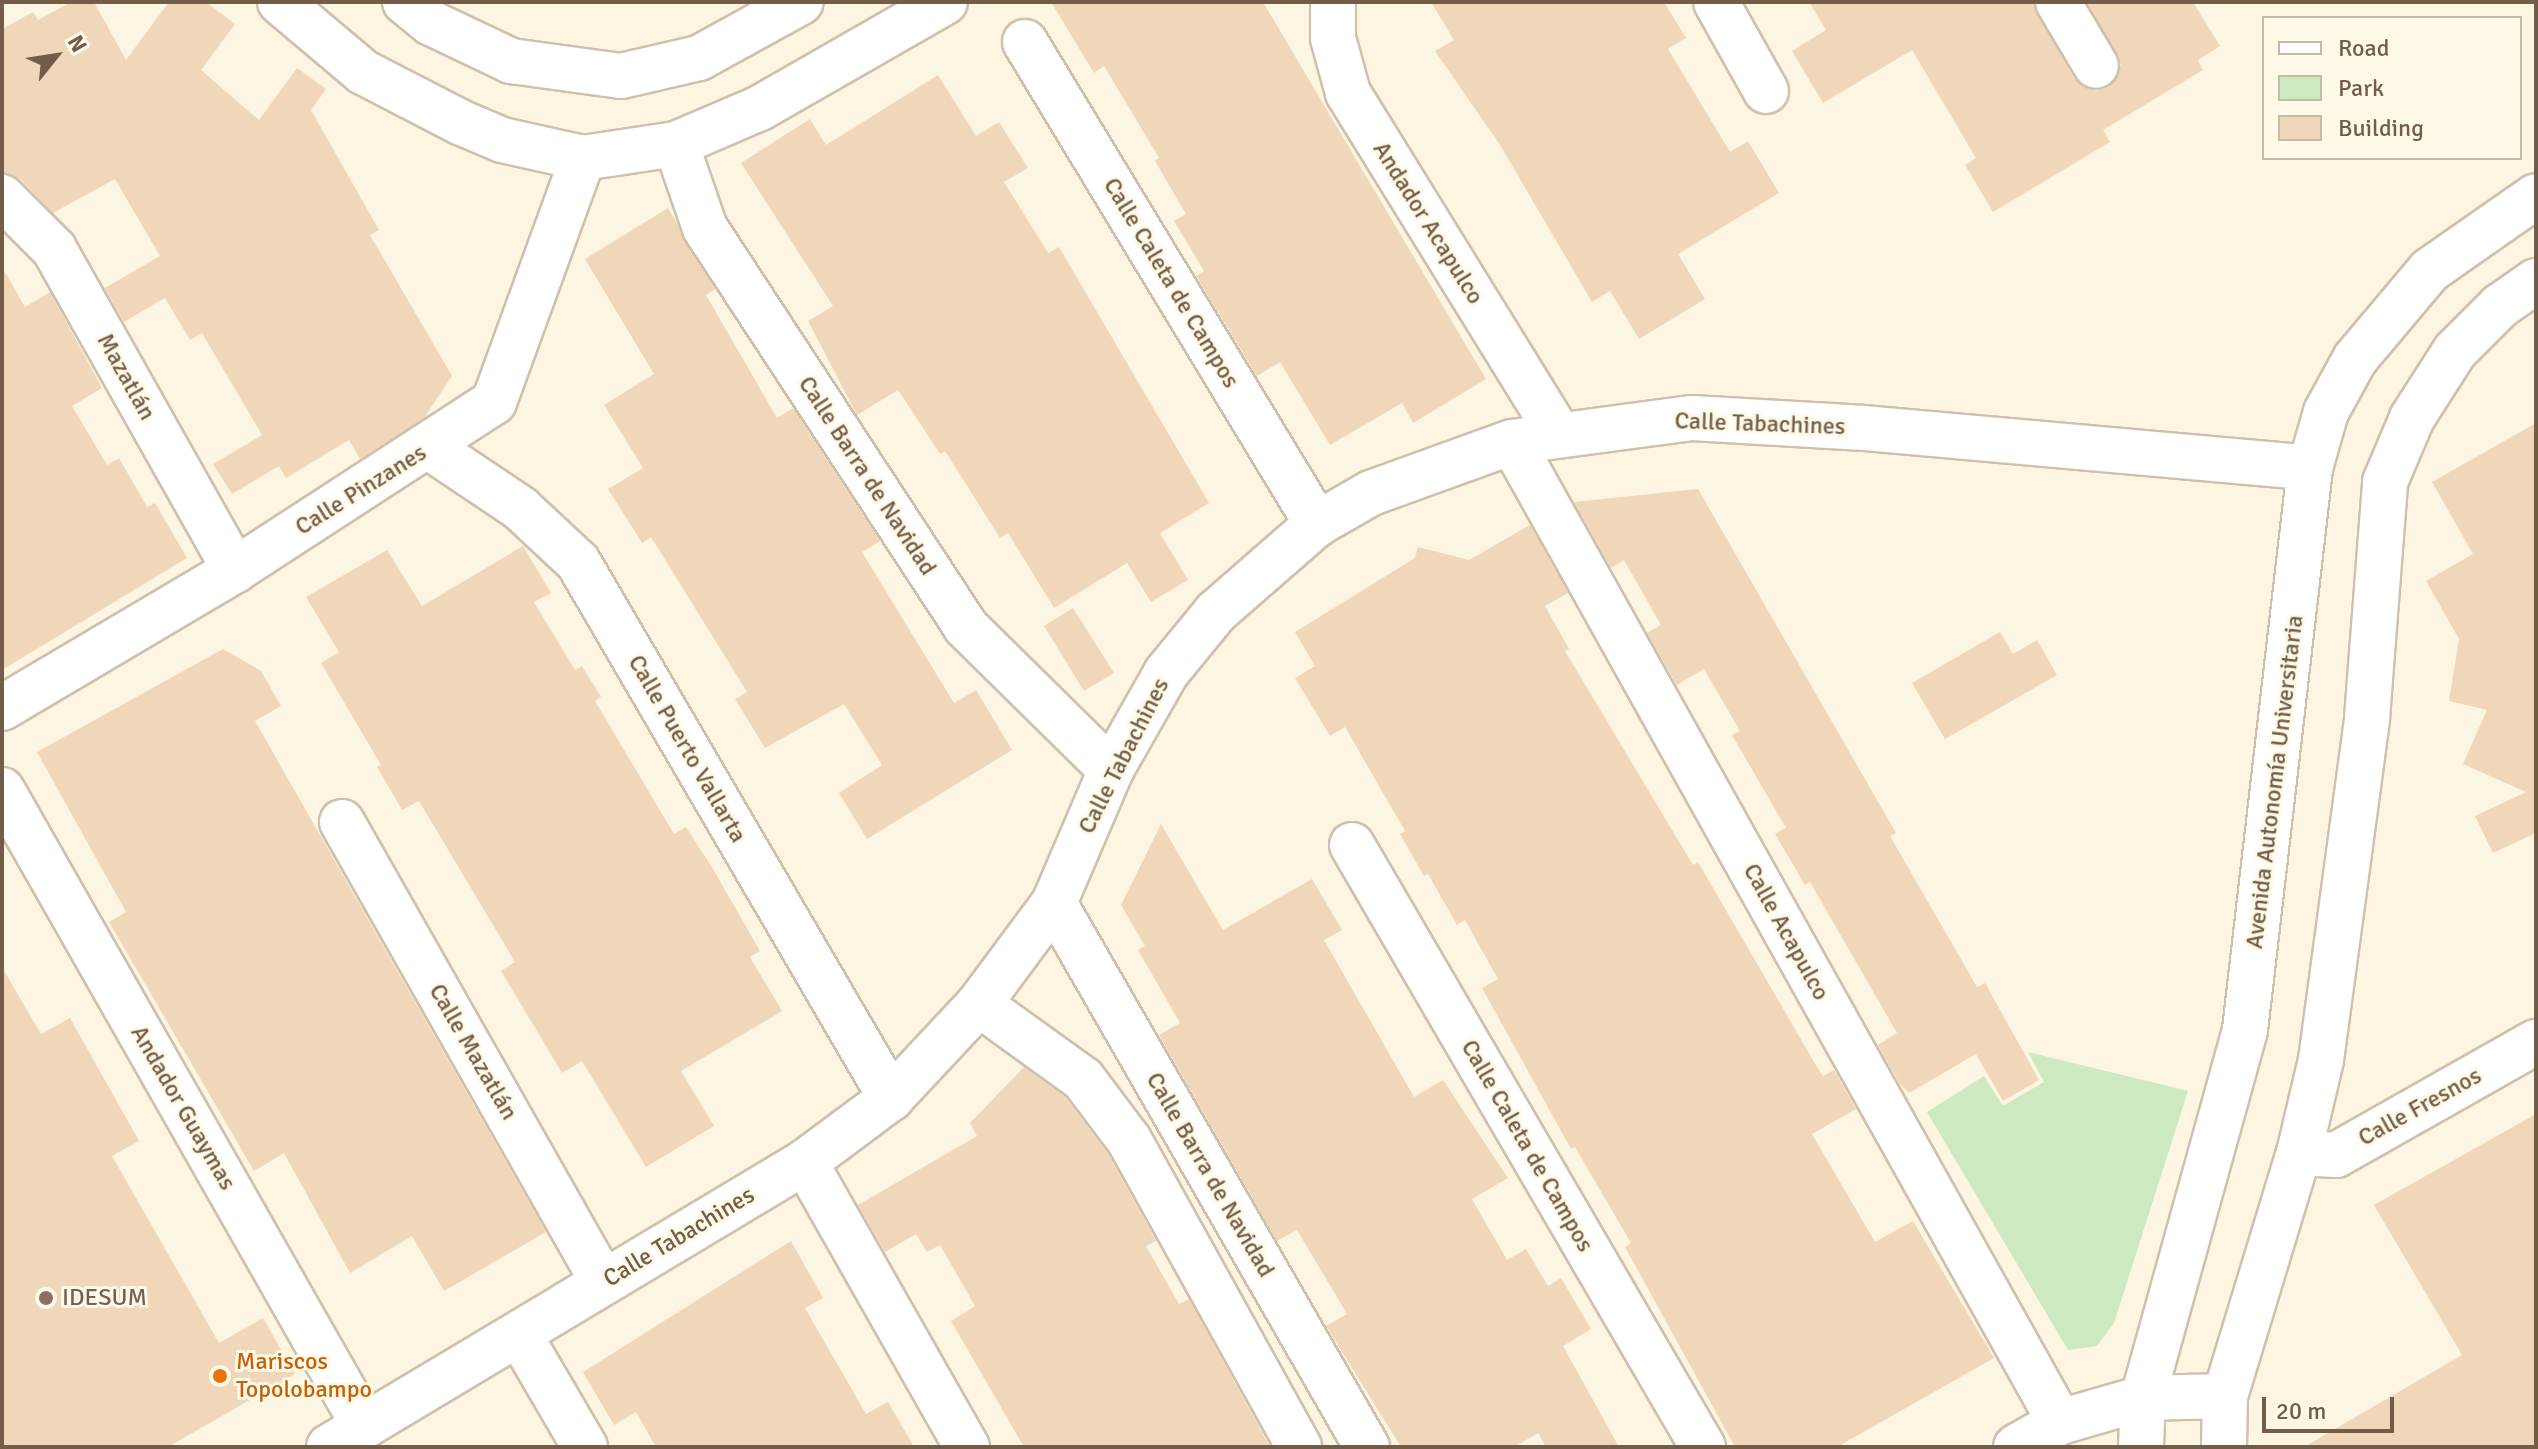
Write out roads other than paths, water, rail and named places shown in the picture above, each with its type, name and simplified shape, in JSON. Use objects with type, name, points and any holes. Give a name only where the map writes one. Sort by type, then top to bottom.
[{"type":"street","points":[[280,2],[363,72],[462,123],[502,140],[583,158],[676,144],[760,108],[945,2]]},
{"type":"street","points":[[405,2],[431,23],[511,61],[621,76],[699,58],[801,2]]},
{"type":"street","name":"Andador Acapulco","points":[[1333,2],[1333,38],[1348,93],[1557,432]]},
{"type":"street","points":[[1716,2],[1766,91]]},
{"type":"street","points":[[2058,2],[2096,66]]},
{"type":"street","name":"Calle Caleta de Campos","points":[[1025,42],[1317,524]]},
{"type":"street","name":"Calle Barra de Navidad","points":[[676,144],[705,228],[965,626],[1111,770]]},
{"type":"street","name":"Calle Pinzanes","points":[[2,708],[235,570],[494,402],[583,158]]},
{"type":"street","name":"Avenida Autonomía Universitaria","points":[[2141,1447],[2143,1398],[2245,1030],[2310,468],[2326,412],[2374,337],[2430,270],[2536,196]]},
{"type":"street","name":"Mazatlán","points":[[2,197],[54,249],[235,570]]},
{"type":"street","points":[[2224,1447],[2225,1396],[2299,1153],[2321,1060],[2367,718],[2385,482],[2412,418],[2455,351],[2500,306],[2536,281]]},
{"type":"street","name":"Calle Tabachines","points":[[347,1436],[805,1162],[891,1098],[979,1004],[1054,903],[1111,770],[1166,673],[1216,612],[1317,524],[1371,493],[1512,442],[1557,432],[1692,418],[1865,428],[2310,468]]},
{"type":"street","name":"Calle Acapulco","points":[[1512,442],[2060,1422]]},
{"type":"street","name":"Calle Puerto Vallarta","points":[[429,447],[520,508],[578,562],[891,1098]]},
{"type":"street","name":"Andador Guaymas","points":[[2,790],[347,1436]]},
{"type":"street","name":"Calle Mazatlán","points":[[342,822],[603,1282]]},
{"type":"street","name":"Calle Caleta de Campos","points":[[1352,845],[1703,1447]]},
{"type":"street","name":"Calle Barra de Navidad","points":[[1054,903],[1367,1447]]},
{"type":"street","points":[[979,1004],[1083,1079],[1129,1140],[1299,1447]]},
{"type":"street","name":"Calle Fresnos","points":[[2299,1153],[2336,1155],[2536,1042]]},
{"type":"street","points":[[805,1162],[967,1447]]},
{"type":"street","points":[[519,1334],[585,1447]]},
{"type":"street","points":[[2016,1447],[2060,1422],[2143,1398],[2225,1396]]},
{"type":"place","name":"IDESUM","points":[[46,1298]]},
{"type":"place","name":"Mariscos Topolobampo","points":[[220,1376]]}]
